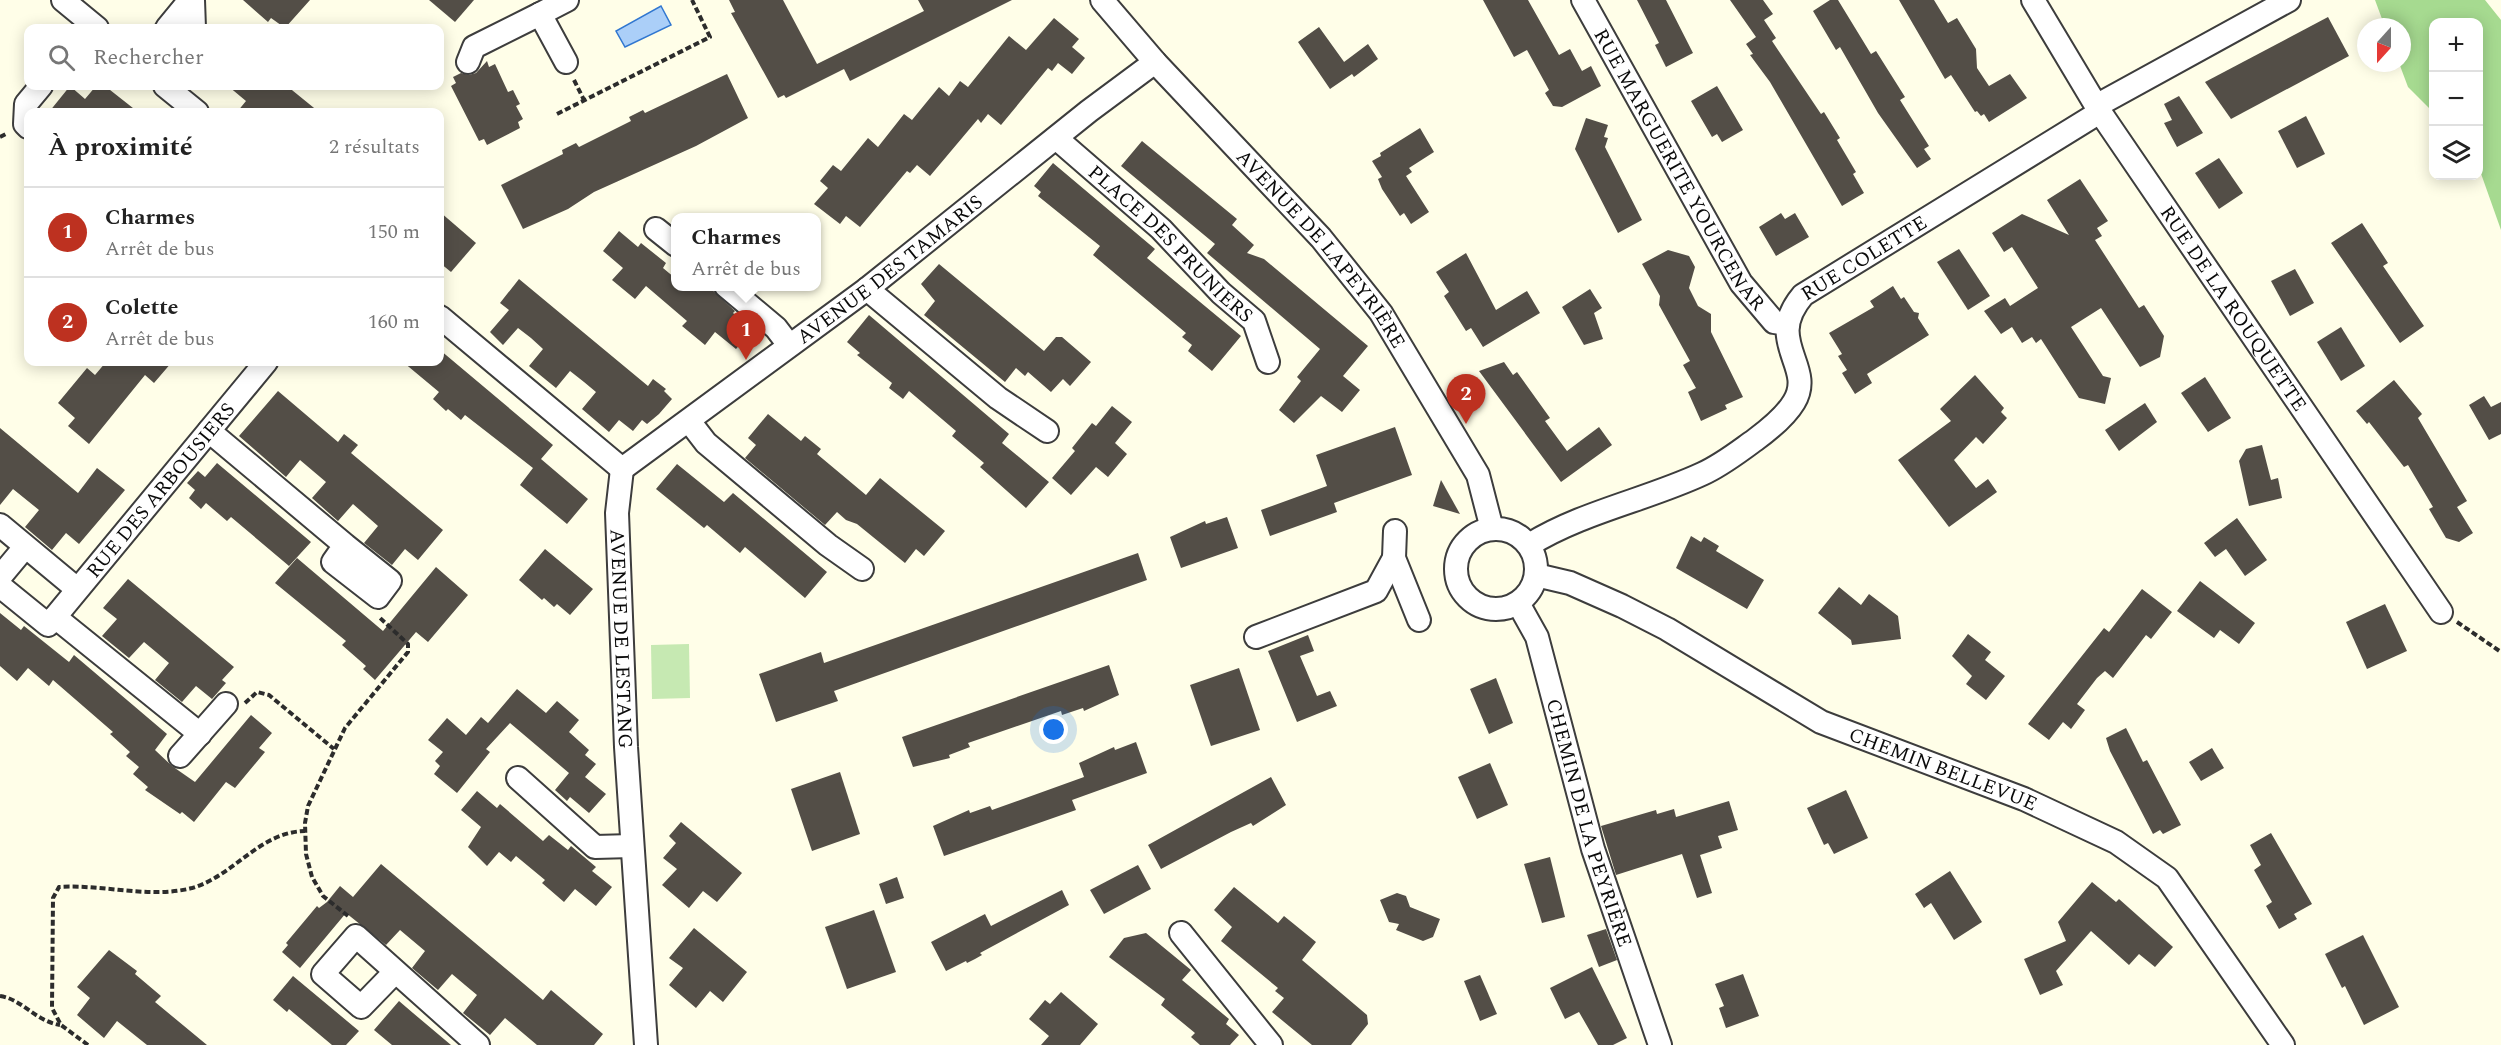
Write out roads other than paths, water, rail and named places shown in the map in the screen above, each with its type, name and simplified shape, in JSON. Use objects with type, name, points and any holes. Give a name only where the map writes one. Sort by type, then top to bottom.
[{"type":"street","points":[[63,0],[89,24]]},
{"type":"street","points":[[171,24],[192,0]]},
{"type":"street","points":[[192,0],[194,24]]},
{"type":"street","points":[[468,62],[474,47],[567,0]]},
{"type":"street","name":"AVENUE DE LAPEYRIÈRE","points":[[1102,0],[1155,62],[1321,238],[1381,313],[1478,475],[1492,529]]},
{"type":"street","name":"RUE MARGUERITE YOURCENAR","points":[[1583,0],[1740,283],[1774,322],[1788,324]]},
{"type":"street","name":"RUE DE LA ROUQUETTE","points":[[2033,0],[2098,109],[2441,612]]},
{"type":"street","name":"RUE COLETTE","points":[[1788,324],[1793,307],[1803,295],[2098,109],[2289,0]]},
{"type":"street","points":[[540,14],[566,62]]},
{"type":"street","name":"AVENUE DES TAMARIS","points":[[622,469],[867,289],[1155,62]]},
{"type":"street","points":[[26,108],[26,104],[38,90]]},
{"type":"street","points":[[172,90],[190,101]]},
{"type":"street","name":"PLACE DES PRUNIERS","points":[[1056,138],[1161,229],[1221,293],[1254,321],[1268,362]]},
{"type":"street","points":[[656,229],[671,242]]},
{"type":"street","points":[[867,289],[998,398],[1047,431]]},
{"type":"street","points":[[732,291],[776,328],[789,345]]},
{"type":"street","points":[[444,320],[622,469]]},
{"type":"street","points":[[1529,545],[1568,525],[1701,475],[1725,462],[1782,418],[1796,399],[1799,382],[1796,363],[1787,341],[1788,324]]},
{"type":"street","name":"RUE DES ARBOUSIERS","points":[[55,617],[263,366]]},
{"type":"street","points":[[689,421],[706,443],[828,545],[862,569]]},
{"type":"street","points":[[209,431],[390,581],[378,597]]},
{"type":"street","name":"AVENUE DE LESTANG","points":[[622,469],[617,513],[632,846],[646,1045]]},
{"type":"street","points":[[0,525],[77,589]]},
{"type":"street","points":[[1492,529],[1513,532],[1529,545],[1537,565],[1536,575],[1530,591],[1518,603],[1500,609],[1482,607],[1463,592],[1457,581],[1455,568],[1463,546],[1481,531],[1492,529]]},
{"type":"street","points":[[1395,531],[1394,558],[1419,620]]},
{"type":"street","points":[[0,577],[25,547]]},
{"type":"street","points":[[1257,638],[1376,591],[1394,558]]},
{"type":"street","name":"CHEMIN BELLEVUE","points":[[1536,575],[1570,583],[1649,620],[1821,722],[2024,799],[2116,842],[2167,878],[2283,1045]]},
{"type":"street","points":[[0,586],[48,626],[55,617],[200,734]]},
{"type":"street","name":"CHEMIN DE LA PEYRIÈRE","points":[[1518,603],[1537,637],[1593,849],[1660,1045]]},
{"type":"street","points":[[180,756],[226,704]]},
{"type":"street","points":[[518,778],[595,847],[632,846]]},
{"type":"street","points":[[1181,933],[1271,1045]]},
{"type":"street","points":[[396,972],[361,1007],[323,974],[356,936],[478,1045]]},
{"type":"water","points":[[661,6],[671,25],[625,47],[616,31]]},
{"type":"place","name":"Charmes","points":[[746,360]]},
{"type":"place","name":"Colette","points":[[1466,424]]}]
